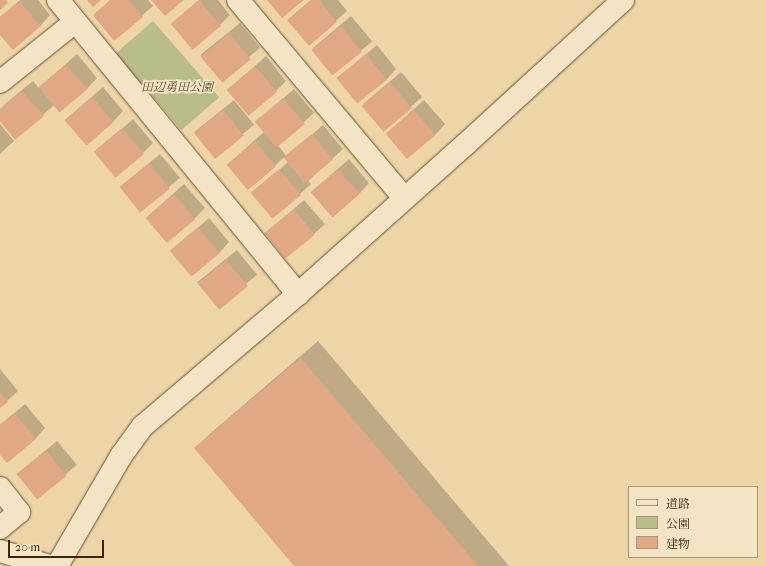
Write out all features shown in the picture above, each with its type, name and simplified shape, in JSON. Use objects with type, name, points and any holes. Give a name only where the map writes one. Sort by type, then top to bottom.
[{"type":"street","points":[[58,0],[298,294]]},
{"type":"street","points":[[238,0],[404,198]]},
{"type":"street","points":[[56,566],[121,456],[144,426],[298,294],[623,0]]},
{"type":"street","points":[[0,82],[75,22]]},
{"type":"street","points":[[0,488],[19,512],[0,528]]},
{"type":"street","points":[[0,551],[50,566]]},
{"type":"green space","name":"田辺勇田公園","points":[[153,21],[219,97],[182,130],[115,54]]},
{"type":"building","points":[[0,0],[6,0],[8,3],[0,10]]},
{"type":"building","points":[[87,0],[101,0],[93,7]]},
{"type":"building","points":[[111,0],[129,0],[143,17],[114,41],[93,15]]},
{"type":"building","points":[[151,0],[184,0],[165,16]]},
{"type":"building","points":[[199,0],[221,26],[193,50],[171,24]]},
{"type":"building","points":[[267,0],[304,0],[282,18]]},
{"type":"building","points":[[311,0],[319,0],[337,22],[309,46],[287,20]]},
{"type":"building","points":[[19,1],[41,26],[13,50],[0,35],[0,17]]},
{"type":"building","points":[[341,26],[362,52],[332,76],[311,50]]},
{"type":"building","points":[[229,33],[251,59],[223,83],[201,57]]},
{"type":"building","points":[[366,54],[387,80],[357,104],[336,78]]},
{"type":"building","points":[[66,64],[87,89],[60,112],[38,87]]},
{"type":"building","points":[[255,66],[277,92],[249,116],[227,90]]},
{"type":"building","points":[[390,82],[412,108],[384,132],[362,106]]},
{"type":"building","points":[[22,91],[44,116],[15,140],[0,121],[0,109]]},
{"type":"building","points":[[92,97],[114,122],[86,146],[65,121]]},
{"type":"building","points":[[283,98],[305,124],[277,148],[255,122]]},
{"type":"building","points":[[223,110],[244,136],[215,159],[194,133]]},
{"type":"building","points":[[414,110],[435,135],[407,159],[386,134]]},
{"type":"building","points":[[122,128],[144,154],[116,178],[94,152]]},
{"type":"building","points":[[312,134],[333,160],[304,183],[283,157]]},
{"type":"building","points":[[255,141],[276,166],[248,190],[227,165]]},
{"type":"building","points":[[149,163],[170,189],[140,213],[119,187]]},
{"type":"building","points":[[279,169],[301,195],[273,219],[251,193]]},
{"type":"building","points":[[338,169],[360,194],[332,218],[311,193]]},
{"type":"building","points":[[174,194],[195,219],[167,243],[146,218]]},
{"type":"building","points":[[294,209],[315,235],[285,259],[264,233]]},
{"type":"building","points":[[198,227],[220,253],[192,277],[170,251]]},
{"type":"building","points":[[226,260],[248,286],[220,310],[198,284]]},
{"type":"building","points":[[301,358],[478,566],[294,566],[194,448]]},
{"type":"building","points":[[0,392],[8,402],[0,408]]},
{"type":"building","points":[[14,413],[36,439],[7,463],[0,455],[0,425]]},
{"type":"building","points":[[46,450],[67,476],[37,500],[16,474]]}]
